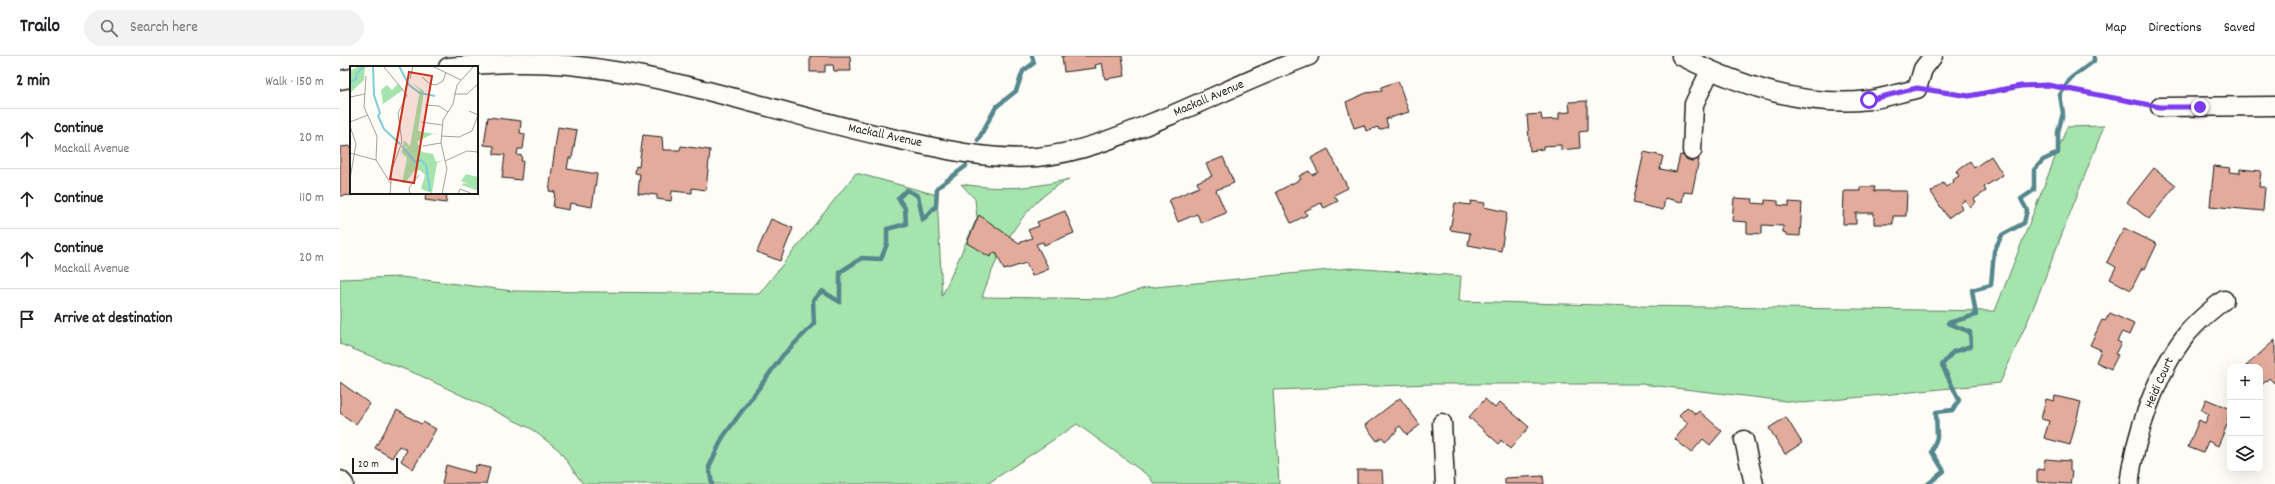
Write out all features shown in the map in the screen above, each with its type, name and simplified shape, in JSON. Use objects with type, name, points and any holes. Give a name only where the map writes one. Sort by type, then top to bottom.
[{"type":"street","name":"Mackall Avenue","points":[[470,66],[534,63],[570,65],[622,72],[745,100],[839,126],[955,151],[1007,157],[1038,157],[1066,153],[1136,130],[1309,56]]},
{"type":"street","points":[[1681,56],[1710,71],[1739,83],[1766,90],[1806,98],[1869,100],[1917,88],[1923,69],[1933,56]]},
{"type":"street","points":[[1692,151],[1694,104],[1710,71]]},
{"type":"street","points":[[340,80],[350,78]]},
{"type":"street","points":[[2160,107],[2275,106]]},
{"type":"street","name":"Heidi Court","points":[[2129,484],[2132,460],[2149,409],[2173,353],[2204,315],[2224,300]]},
{"type":"street","points":[[1442,423],[1445,484]]},
{"type":"street","points":[[1744,440],[1754,484]]},
{"type":"street","points":[[340,480],[344,484]]},
{"type":"path","points":[[1917,88],[1969,96],[2021,86],[2048,85],[2160,107]]},
{"type":"green space","points":[[2104,126],[2032,311],[2000,383],[1803,403],[1641,384],[1431,384],[1273,390],[1279,484],[1154,484],[1150,477],[1077,424],[987,484],[583,484],[559,450],[530,428],[419,375],[340,344],[340,279],[401,277],[513,291],[759,294],[856,173],[937,195],[942,296],[977,218],[975,199],[961,184],[1015,188],[1041,185],[1069,179],[1052,189],[1025,214],[1014,229],[996,262],[982,297],[1112,299],[1145,288],[1350,268],[1461,276],[1459,301],[1634,306],[1995,311],[2067,127]]},
{"type":"building","points":[[810,56],[850,56],[851,71],[834,71],[833,65],[825,65],[825,72],[810,72]]},
{"type":"building","points":[[1062,56],[1122,56],[1125,76],[1105,79],[1102,63],[1095,65],[1096,68],[1064,72]]},
{"type":"building","points":[[1398,81],[1409,112],[1386,119],[1388,127],[1379,130],[1378,127],[1366,131],[1364,125],[1354,128],[1346,102],[1366,93],[1382,91],[1381,87]]},
{"type":"building","points":[[1587,101],[1587,131],[1579,132],[1580,148],[1561,150],[1561,145],[1543,146],[1543,149],[1530,151],[1527,115],[1541,114],[1542,120],[1559,119],[1559,113],[1570,112],[1569,102]]},
{"type":"building","points":[[488,117],[521,121],[520,133],[525,134],[523,149],[518,149],[517,155],[522,156],[521,161],[523,161],[521,180],[502,178],[505,155],[494,154],[494,146],[484,145]]},
{"type":"building","points":[[558,127],[577,130],[572,158],[569,158],[567,169],[597,174],[592,207],[570,203],[569,210],[553,207],[555,192],[549,191]]},
{"type":"building","points":[[643,135],[662,137],[663,150],[680,150],[681,146],[710,150],[706,190],[692,188],[692,193],[672,191],[671,201],[657,199],[657,195],[638,193],[640,174],[635,173],[636,166],[639,167]]},
{"type":"building","points":[[350,146],[350,194],[352,195],[340,196],[340,147]]},
{"type":"building","points":[[1328,149],[1348,188],[1334,195],[1338,201],[1324,208],[1321,203],[1305,211],[1307,215],[1291,223],[1276,192],[1301,179],[1299,176],[1309,171],[1312,175],[1318,172],[1311,158]]},
{"type":"building","points":[[1644,152],[1663,156],[1660,169],[1676,172],[1680,155],[1699,159],[1692,193],[1684,192],[1682,202],[1665,198],[1663,210],[1633,203]]},
{"type":"building","points":[[1991,156],[2003,175],[1984,187],[1986,191],[1974,199],[1976,202],[1970,207],[1965,200],[1960,204],[1962,208],[1948,218],[1931,192],[1943,183],[1946,187],[1954,182],[1953,180],[1959,176],[1956,171],[1970,161],[1974,168]]},
{"type":"building","points":[[1223,157],[1234,183],[1216,190],[1226,213],[1201,223],[1197,214],[1178,222],[1169,200],[1199,187],[1197,182],[1212,176],[1206,164]]},
{"type":"building","points":[[2214,166],[2230,168],[2229,172],[2240,173],[2240,169],[2261,171],[2259,187],[2265,187],[2263,211],[2210,206]]},
{"type":"building","points":[[2154,168],[2176,185],[2149,219],[2127,202]]},
{"type":"building","points":[[1860,187],[1875,187],[1874,191],[1907,191],[1906,216],[1893,216],[1893,224],[1874,224],[1874,213],[1856,213],[1856,224],[1843,224],[1844,191],[1860,191]]},
{"type":"building","points":[[426,194],[447,194],[446,203],[425,200]]},
{"type":"building","points":[[1734,198],[1753,199],[1752,203],[1765,204],[1765,200],[1778,201],[1778,205],[1789,206],[1789,202],[1802,203],[1800,236],[1786,235],[1786,233],[1783,232],[1783,226],[1762,225],[1762,234],[1747,233],[1747,222],[1732,221]]},
{"type":"building","points":[[1471,201],[1485,203],[1484,207],[1507,212],[1501,251],[1468,245],[1470,233],[1450,230],[1455,203],[1470,205]]},
{"type":"building","points":[[1065,211],[1074,233],[1044,245],[1043,242],[1036,244],[1049,269],[1032,276],[1026,263],[1004,270],[996,252],[991,254],[990,257],[967,243],[979,215],[1019,243],[1032,238],[1028,230],[1039,226],[1037,222]]},
{"type":"building","points":[[771,219],[793,228],[780,261],[757,252]]},
{"type":"building","points":[[2124,228],[2157,244],[2145,269],[2142,268],[2131,290],[2110,279],[2116,267],[2107,262]]},
{"type":"building","points":[[2110,313],[2134,324],[2129,335],[2122,332],[2117,341],[2121,343],[2115,354],[2118,355],[2111,369],[2096,362],[2101,350],[2090,345],[2102,320],[2105,321]]},
{"type":"building","points":[[2275,340],[2274,383],[2269,378],[2263,384],[2263,364],[2248,364]]},
{"type":"building","points":[[340,382],[370,404],[356,424],[340,413]]},
{"type":"building","points":[[2055,396],[2081,402],[2070,445],[2044,438],[2049,421],[2041,419],[2046,399],[2054,401]]},
{"type":"building","points":[[1400,398],[1420,425],[1407,435],[1400,426],[1396,429],[1397,431],[1385,441],[1382,437],[1377,441],[1365,425]]},
{"type":"building","points":[[1485,399],[1495,408],[1500,402],[1529,427],[1510,449],[1501,440],[1499,444],[1469,417]]},
{"type":"building","points":[[2206,399],[2227,408],[2227,425],[2218,446],[2208,441],[2203,453],[2188,447],[2199,420],[2205,423],[2209,414],[2201,410]]},
{"type":"building","points":[[1687,407],[1696,414],[1699,411],[1722,431],[1710,445],[1703,439],[1691,453],[1675,439],[1688,423],[1679,415]]},
{"type":"building","points":[[397,410],[421,424],[423,422],[436,429],[413,469],[401,461],[407,450],[399,446],[392,458],[375,448]]},
{"type":"building","points":[[1786,417],[1802,443],[1785,454],[1769,428]]},
{"type":"building","points":[[2045,459],[2070,461],[2070,471],[2072,472],[2070,484],[2037,482],[2037,469],[2044,470]]},
{"type":"building","points":[[446,465],[474,473],[476,465],[490,468],[486,484],[442,484]]},
{"type":"building","points":[[1357,470],[1382,470],[1383,484],[1357,484]]},
{"type":"building","points":[[1543,476],[1544,484],[1505,484],[1505,478]]},
{"type":"waterway","points":[[978,140],[996,107],[1016,91],[1023,71],[1034,63],[1032,56]]},
{"type":"waterway","points":[[1928,484],[1944,471],[1932,452],[1937,437],[1936,412],[1953,410],[1959,400],[1942,365],[1953,352],[1971,346],[1970,332],[1948,323],[1976,315],[1972,290],[1991,285],[1994,251],[2002,235],[2024,223],[2027,210],[2021,199],[2034,190],[2034,170],[2043,160],[2058,153],[2058,132],[2063,113],[2060,95],[2071,78],[2094,61],[2094,56]]},
{"type":"waterway","points":[[712,484],[709,467],[723,437],[783,355],[814,324],[813,300],[822,291],[840,302],[840,272],[862,258],[881,259],[887,244],[887,229],[906,224],[905,208],[898,198],[907,190],[918,196],[923,220],[936,206],[937,188],[966,166]]},
{"type":"route","points":[[1869,100],[1917,88],[1969,96],[1998,89],[2048,85],[2160,107],[2200,107]]}]
